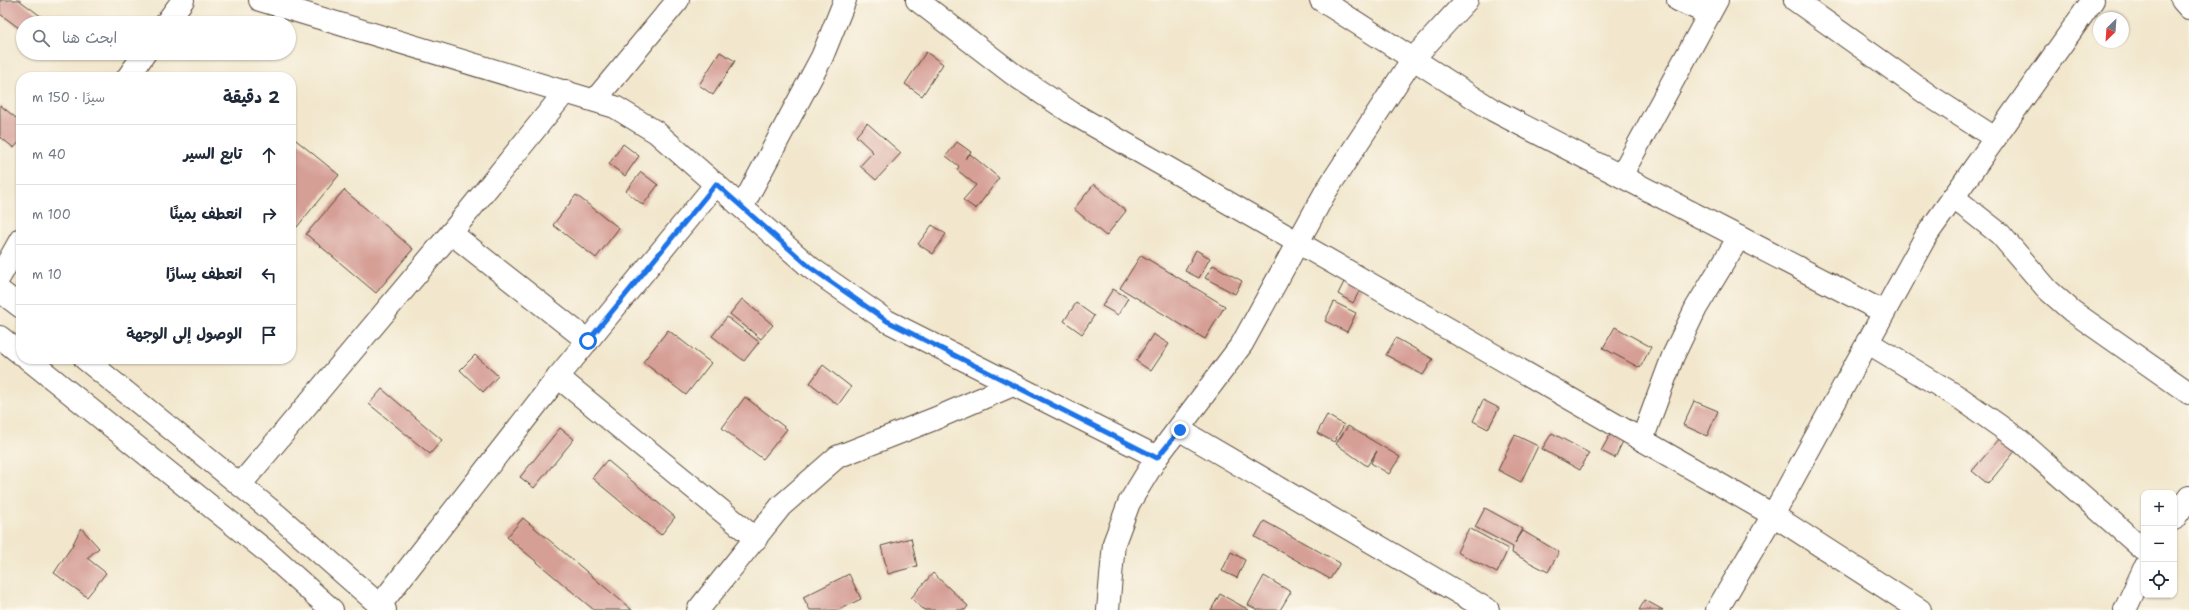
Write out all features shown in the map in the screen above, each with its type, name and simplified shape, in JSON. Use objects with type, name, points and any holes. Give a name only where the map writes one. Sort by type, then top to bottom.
[{"type":"street","points":[[171,16],[183,0]]},
{"type":"street","points":[[260,0],[615,107],[656,132],[811,268],[887,321],[1157,458]]},
{"type":"street","points":[[595,100],[678,0]]},
{"type":"street","points":[[742,207],[822,57],[845,0]]},
{"type":"street","points":[[917,0],[1013,74],[1072,113],[1773,514],[1920,610]]},
{"type":"street","points":[[1321,0],[1412,60],[1493,110],[1884,312]]},
{"type":"street","points":[[1108,610],[1114,543],[1129,503],[1157,458],[1180,430],[1242,344],[1326,191],[1412,60],[1467,0]]},
{"type":"street","points":[[1621,176],[1713,7],[1678,0]]},
{"type":"street","points":[[1795,0],[1930,96],[1995,138]]},
{"type":"street","points":[[1717,610],[1773,514],[1926,236],[2093,0]]},
{"type":"street","points":[[2182,0],[2189,8]]},
{"type":"street","points":[[132,72],[140,60]]},
{"type":"street","points":[[240,486],[451,233],[566,91]]},
{"type":"street","points":[[91,364],[240,486],[383,608],[558,378],[716,184]]},
{"type":"street","points":[[1953,197],[2000,234],[2048,290],[2072,310],[2189,393]]},
{"type":"street","points":[[451,233],[588,341]]},
{"type":"street","points":[[1642,440],[1673,356],[1696,308],[1739,237]]},
{"type":"street","points":[[0,276],[16,248]]},
{"type":"street","points":[[0,291],[16,303]]},
{"type":"street","points":[[0,337],[16,350]]},
{"type":"street","points":[[1867,342],[1960,398],[2018,439],[2141,547]]},
{"type":"street","points":[[40,364],[266,551],[332,610]]},
{"type":"street","points":[[558,378],[756,539]]},
{"type":"street","points":[[698,610],[781,506],[837,456],[934,419],[1014,385]]},
{"type":"street","points":[[1180,430],[1488,610]]},
{"type":"street","points":[[2177,515],[2189,497]]},
{"type":"street","points":[[2125,610],[2141,575]]},
{"type":"building","points":[[0,0],[19,0],[41,16],[16,16],[16,26],[0,14]]},
{"type":"building","points":[[720,52],[735,61],[713,95],[699,85]]},
{"type":"building","points":[[926,52],[943,64],[922,96],[905,84]]},
{"type":"building","points":[[0,105],[16,118],[16,146],[14,148],[0,137]]},
{"type":"building","points":[[867,123],[901,153],[876,180],[860,166],[873,152],[856,136]]},
{"type":"building","points":[[296,140],[339,175],[297,227],[296,226]]},
{"type":"building","points":[[957,142],[971,152],[965,159],[970,154],[999,178],[976,209],[963,200],[976,185],[957,170],[959,166],[946,156]]},
{"type":"building","points":[[623,144],[639,156],[625,176],[609,164]]},
{"type":"building","points":[[641,172],[658,185],[643,205],[626,191]]},
{"type":"building","points":[[1094,184],[1126,211],[1106,236],[1074,209]]},
{"type":"building","points":[[344,190],[413,249],[376,293],[306,234]]},
{"type":"building","points":[[576,195],[619,228],[596,258],[553,225]]},
{"type":"building","points":[[932,225],[946,234],[933,254],[918,244]]},
{"type":"building","points":[[1196,250],[1210,258],[1199,278],[1185,271]]},
{"type":"building","points":[[1141,255],[1225,306],[1205,339],[1120,288]]},
{"type":"building","points":[[1213,265],[1242,281],[1235,294],[1205,278]]},
{"type":"building","points":[[1345,280],[1361,288],[1353,303],[1338,294]]},
{"type":"building","points":[[1113,289],[1128,298],[1118,315],[1102,306]]},
{"type":"building","points":[[742,299],[773,325],[761,339],[730,314]]},
{"type":"building","points":[[1334,302],[1356,313],[1347,332],[1325,321]]},
{"type":"building","points":[[1076,303],[1094,316],[1082,334],[1064,321]]},
{"type":"building","points":[[727,317],[759,342],[744,361],[712,336]]},
{"type":"building","points":[[1615,327],[1651,347],[1640,368],[1603,348]]},
{"type":"building","points":[[668,330],[711,363],[686,395],[643,362]]},
{"type":"building","points":[[1153,334],[1169,344],[1151,371],[1136,361]]},
{"type":"building","points":[[1396,338],[1433,359],[1423,375],[1386,355]]},
{"type":"building","points":[[475,355],[498,376],[483,392],[460,370]]},
{"type":"building","points":[[823,365],[851,387],[838,405],[810,383]]},
{"type":"building","points":[[382,389],[442,440],[430,454],[369,404]]},
{"type":"building","points":[[745,397],[787,429],[763,459],[722,428]]},
{"type":"building","points":[[1483,400],[1499,408],[1488,429],[1473,421]]},
{"type":"building","points":[[1694,401],[1718,411],[1707,436],[1683,425]]},
{"type":"building","points":[[1327,415],[1344,425],[1334,442],[1317,433]]},
{"type":"building","points":[[1348,426],[1400,457],[1389,474],[1371,463],[1377,451],[1367,466],[1336,444]]},
{"type":"building","points":[[560,428],[574,439],[534,488],[520,477]]},
{"type":"building","points":[[1552,433],[1589,453],[1580,470],[1542,449]]},
{"type":"building","points":[[1611,433],[1624,439],[1615,458],[1601,451]]},
{"type":"building","points":[[1515,435],[1538,446],[1521,482],[1498,470]]},
{"type":"building","points":[[2000,438],[2016,450],[1988,484],[1972,471]]},
{"type":"building","points":[[607,460],[675,517],[661,535],[592,478]]},
{"type":"building","points":[[1485,508],[1523,529],[1515,543],[1523,531],[1559,552],[1548,572],[1512,553],[1513,547],[1475,527]]},
{"type":"building","points":[[523,518],[632,610],[594,610],[507,537]]},
{"type":"building","points":[[1264,521],[1340,563],[1330,579],[1255,537]]},
{"type":"building","points":[[81,528],[99,548],[87,558],[106,573],[87,597],[54,573],[72,546]]},
{"type":"building","points":[[1469,528],[1508,549],[1497,573],[1457,552]]},
{"type":"building","points":[[911,538],[917,566],[888,574],[881,546]]},
{"type":"building","points":[[1231,552],[1245,560],[1237,578],[1222,571]]},
{"type":"building","points":[[933,573],[968,606],[965,610],[924,610],[911,598]]},
{"type":"building","points":[[849,574],[861,599],[838,610],[810,610],[803,597]]},
{"type":"building","points":[[1264,576],[1291,592],[1280,610],[1258,610],[1248,605]]},
{"type":"building","points":[[1220,594],[1249,610],[1211,610]]},
{"type":"building","points":[[1645,600],[1663,610],[1639,610]]},
{"type":"route","points":[[588,341],[716,184],[811,268],[887,321],[1157,458],[1180,430]]}]
